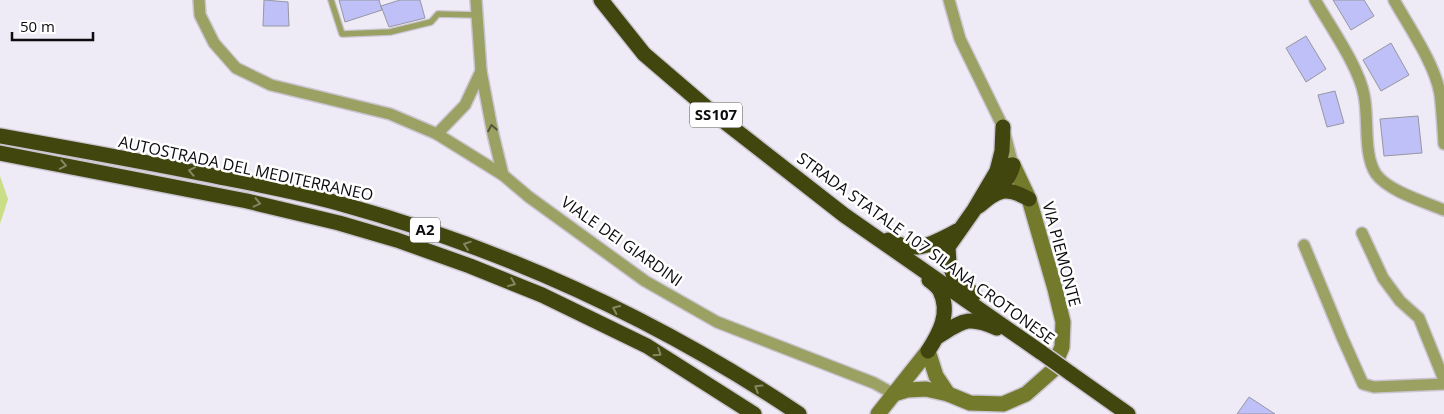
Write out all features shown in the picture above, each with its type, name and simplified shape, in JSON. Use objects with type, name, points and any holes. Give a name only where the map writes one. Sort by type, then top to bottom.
[{"type":"highway","name":"STRADA STATALE 107 SILANA CROTONESE","points":[[601,0],[644,54],[707,108],[844,215],[1128,414]]},
{"type":"highway","points":[[1003,127],[1002,151],[997,171],[974,210],[948,247],[949,263],[955,279],[1017,328],[1025,340]]},
{"type":"highway","name":"AUTOSTRADA DEL MEDITERRANEO","points":[[0,136],[186,170],[343,204],[402,222],[476,248],[549,278],[654,327],[726,368],[799,414]]},
{"type":"highway","name":"AUTOSTRADA DEL MEDITERRANEO","points":[[0,153],[246,201],[339,223],[397,240],[470,266],[542,295],[646,346],[743,409],[754,414]]},
{"type":"highway","points":[[974,210],[1006,181],[1013,165],[1005,166],[997,171]]},
{"type":"highway","points":[[991,195],[1005,189],[1029,199]]},
{"type":"highway","points":[[844,215],[890,241],[910,247],[926,247],[960,229]]},
{"type":"highway","points":[[893,250],[930,280],[940,291],[944,303],[944,319],[937,337],[928,351]]},
{"type":"highway","points":[[937,337],[962,321],[979,320],[1042,352]]},
{"type":"street","name":"VIALE DEI GIARDINI","points":[[199,0],[200,15],[214,43],[236,68],[271,85],[390,114],[437,134],[503,175],[645,281],[717,322],[874,384],[894,394]]},
{"type":"street","points":[[476,0],[481,70],[503,175]]},
{"type":"street","name":"VIA PIEMONTE","points":[[894,394],[907,390],[926,389],[948,394],[970,403],[1003,404],[1026,394],[1052,371],[1062,347],[1063,322],[1056,289],[1029,199],[1013,165],[1003,127],[960,39],[949,0]]},
{"type":"street","points":[[1315,0],[1352,64],[1364,94],[1370,161],[1377,175],[1392,187],[1444,210]]},
{"type":"street","points":[[1394,0],[1436,79],[1440,93],[1444,144]]},
{"type":"street","points":[[437,134],[465,105],[481,70]]},
{"type":"street","points":[[1362,233],[1383,278],[1400,301],[1419,318],[1444,380]]},
{"type":"street","points":[[1304,246],[1363,384],[1374,387],[1444,384]]},
{"type":"street","points":[[878,414],[928,351]]},
{"type":"street","points":[[928,351],[936,376],[948,394]]},
{"type":"street","points":[[914,369],[936,376]]},
{"type":"street","points":[[914,369],[926,389]]},
{"type":"lane","points":[[331,0],[342,34],[390,32],[431,22],[438,14],[477,15]]},
{"type":"green space","points":[[0,176],[8,199],[0,224]]},
{"type":"building","points":[[264,0],[288,2],[289,26],[263,26]]},
{"type":"building","points":[[339,0],[379,0],[382,10],[345,22]]},
{"type":"building","points":[[400,0],[420,0],[425,18],[389,27],[381,6]]},
{"type":"building","points":[[1333,0],[1364,0],[1374,16],[1351,30]]},
{"type":"building","points":[[1306,36],[1326,69],[1306,82],[1286,48]]},
{"type":"building","points":[[1391,43],[1409,75],[1381,91],[1363,60]]},
{"type":"building","points":[[1335,91],[1344,123],[1327,127],[1318,95]]},
{"type":"building","points":[[1418,116],[1422,153],[1384,156],[1380,119]]},
{"type":"building","points":[[1249,397],[1275,414],[1237,414]]}]
